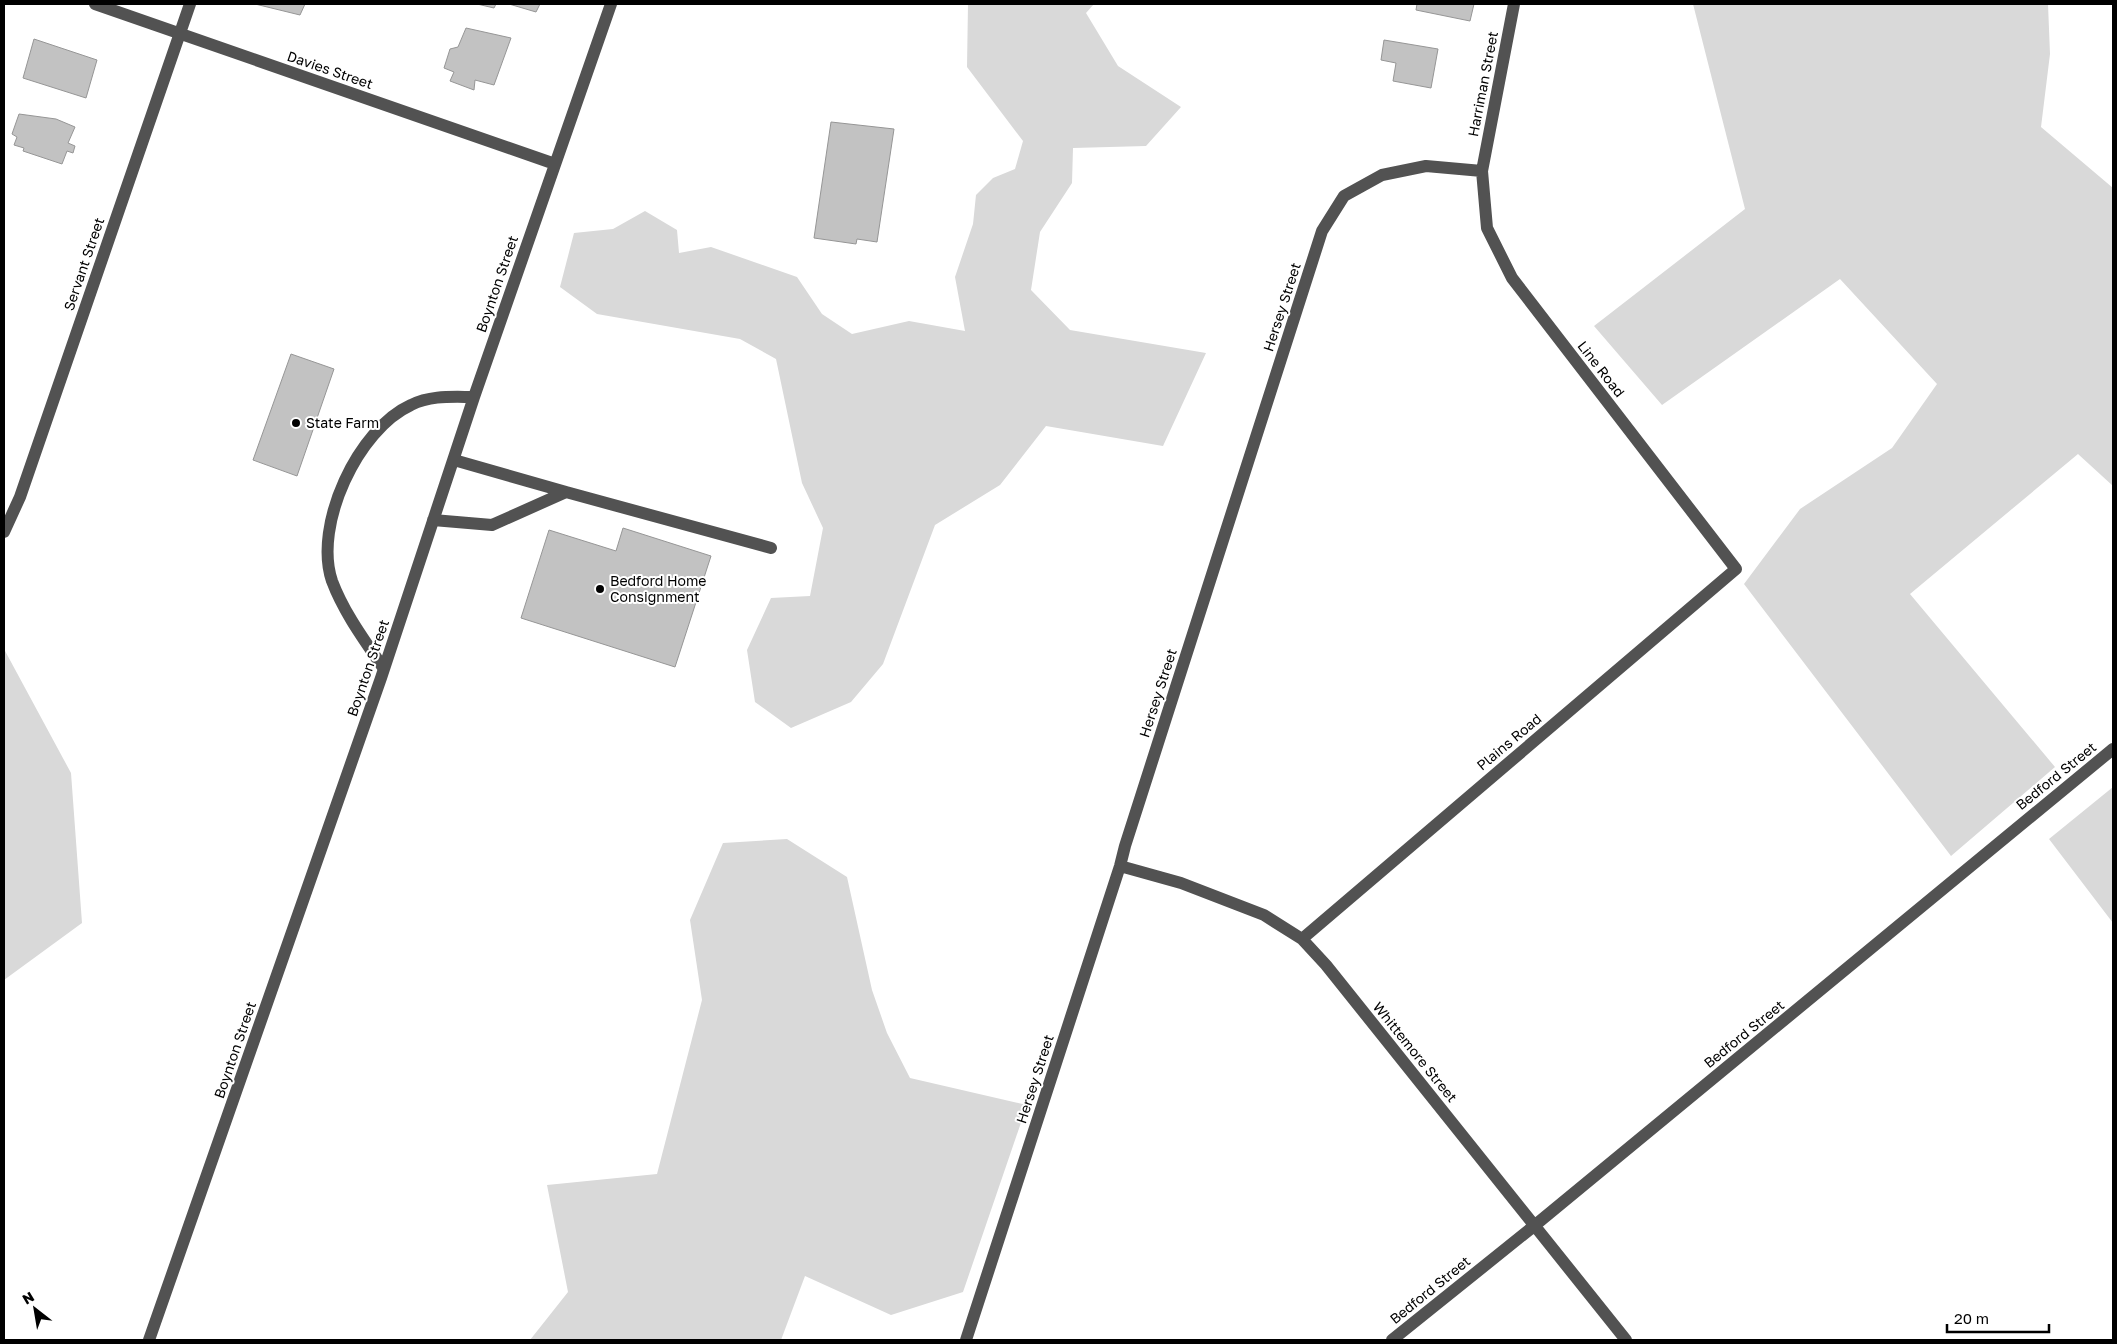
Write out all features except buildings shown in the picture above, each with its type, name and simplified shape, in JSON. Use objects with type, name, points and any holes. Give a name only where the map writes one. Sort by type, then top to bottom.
[{"type":"street","name":"Davies Street","points":[[95,4],[555,164]]},
{"type":"street","name":"Servant Street","points":[[4,532],[20,497],[190,4]]},
{"type":"street","name":"Boynton Street","points":[[149,1340],[384,670],[474,397],[611,4]]},
{"type":"street","name":"Harriman Street","points":[[1482,171],[1514,4]]},
{"type":"street","name":"Hersey Street","points":[[966,1340],[1120,866],[1322,231],[1344,196],[1382,175],[1426,166],[1482,171]]},
{"type":"street","name":"Line Road","points":[[1482,171],[1487,228],[1512,278],[1736,569]]},
{"type":"street","points":[[384,670],[350,619],[332,579],[328,546],[332,514],[346,477],[358,455],[386,422],[409,405],[431,398],[474,397]]},
{"type":"street","points":[[454,460],[771,548]]},
{"type":"street","points":[[433,520],[492,526],[566,492]]},
{"type":"street","name":"Plains Road","points":[[1302,939],[1736,569]]},
{"type":"street","name":"Bedford Street","points":[[1392,1340],[1534,1226],[2113,749]]},
{"type":"street","name":"Whittemore Street","points":[[1120,866],[1181,883],[1264,915],[1302,939],[1326,965],[1626,1340]]},
{"type":"shaded area","points":[[968,4],[1094,4],[1086,13],[1118,66],[1181,107],[1146,146],[1073,148],[1072,183],[1040,232],[1031,290],[1070,330],[1206,353],[1163,446],[1046,426],[1000,485],[935,525],[883,664],[851,702],[791,728],[755,702],[747,650],[771,598],[810,596],[823,528],[802,483],[776,359],[740,339],[597,314],[560,287],[574,233],[613,229],[645,211],[677,230],[679,253],[711,247],[797,277],[822,314],[852,334],[909,321],[965,331],[955,277],[973,224],[976,195],[993,178],[1015,169],[1023,141],[967,67]]},
{"type":"shaded area","points":[[1693,4],[2048,4],[2050,54],[2041,127],[2113,188],[2113,486],[2078,454],[1910,594],[2055,767],[1951,856],[1744,584],[1800,509],[1892,448],[1937,384],[1840,279],[1662,405],[1594,326],[1745,209]]},
{"type":"shaded area","points":[[4,649],[71,773],[82,923],[4,980]]},
{"type":"shaded area","points":[[2113,787],[2113,923],[2049,839]]},
{"type":"shaded area","points":[[787,839],[847,877],[872,990],[887,1033],[910,1078],[1027,1105],[963,1292],[891,1315],[805,1276],[781,1340],[530,1340],[568,1292],[547,1185],[657,1174],[702,1000],[690,920],[723,843]]},
{"type":"place","name":"State Farm","points":[[296,423]]},
{"type":"place","name":"Bedford Home Consignment","points":[[600,589]]}]
